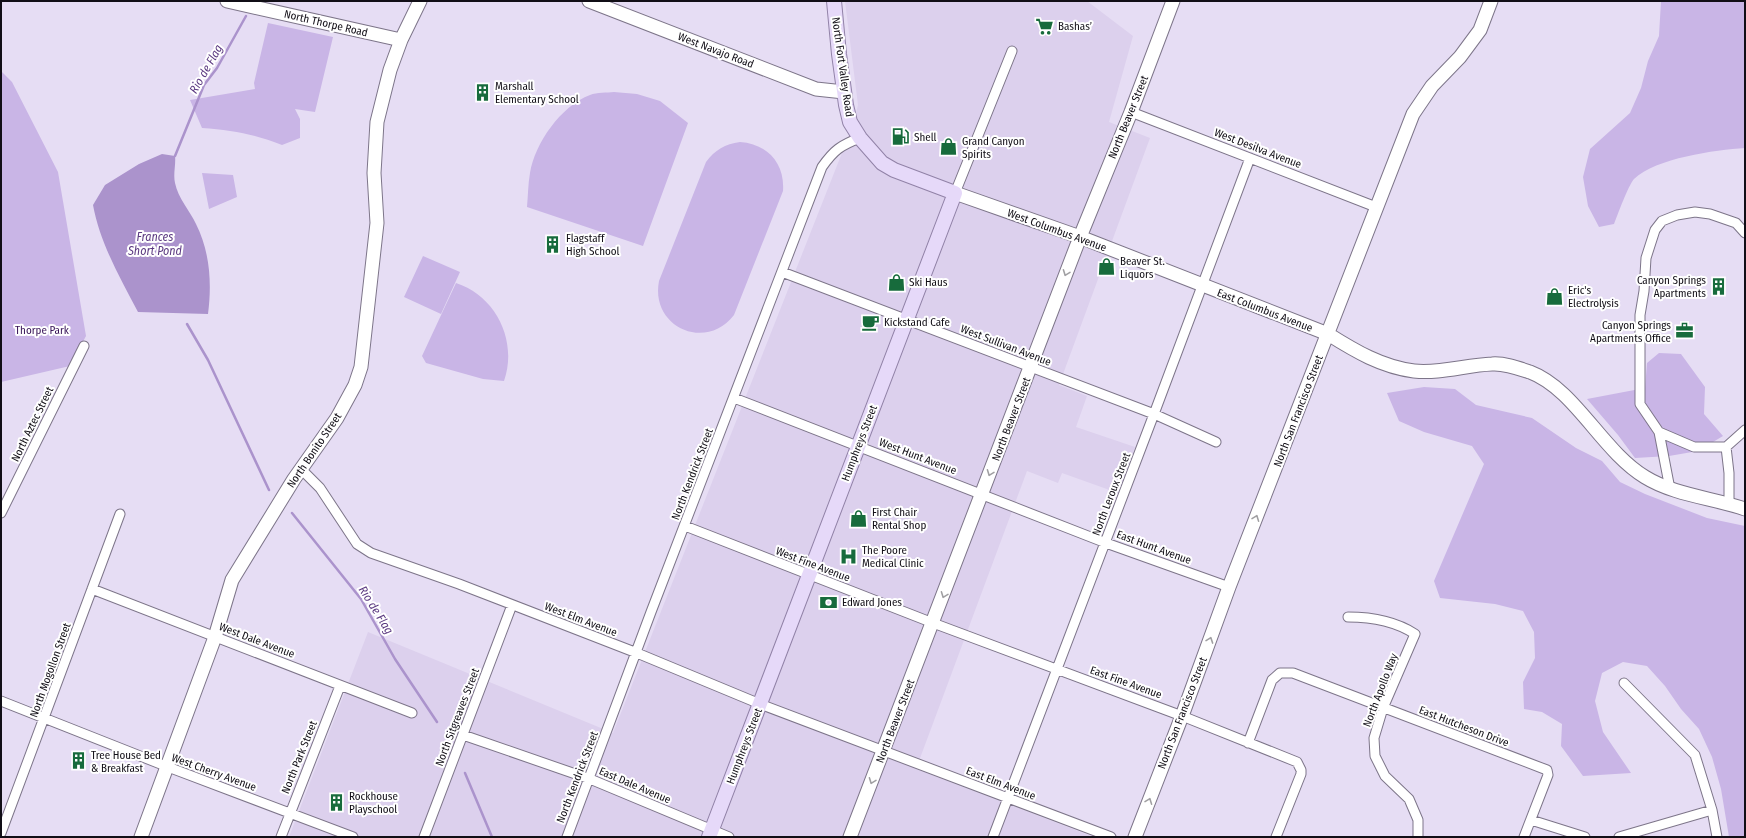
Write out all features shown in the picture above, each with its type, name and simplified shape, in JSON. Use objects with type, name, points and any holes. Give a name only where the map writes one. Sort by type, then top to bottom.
[{"type":"main road","name":"North Fort Valley Road","points":[[834,1],[844,92],[850,122],[860,138],[882,163],[894,170],[955,193]]},
{"type":"main road","name":"Humphreys Street","points":[[710,834],[955,193]]},
{"type":"street","name":"North Thorpe Road","points":[[227,1],[401,40]]},
{"type":"street","name":"North Bonito Street","points":[[141,837],[215,637],[232,580],[300,469],[337,418],[355,385],[361,367],[377,223],[374,173],[377,122],[390,70],[401,40],[420,1]]},
{"type":"street","name":"West Navajo Road","points":[[589,1],[816,89],[844,92]]},
{"type":"street","name":"North Beaver Street","points":[[850,837],[1080,237],[1131,112],[1173,1]]},
{"type":"street","name":"North San Francisco Street","points":[[1134,837],[1182,716],[1229,587],[1413,114],[1432,86],[1460,57],[1480,30],[1491,1]]},
{"type":"street","name":"Humphreys Street","points":[[955,193],[1012,51]]},
{"type":"street","name":"West Desilva Avenue","points":[[1131,112],[1376,207]]},
{"type":"street","name":"North Kendrick Street","points":[[567,837],[822,167],[835,150],[842,144],[860,138]]},
{"type":"street","name":"North Leroux Street","points":[[993,837],[1106,542],[1250,158]]},
{"type":"street","name":"West Columbus Avenue","points":[[955,193],[1080,237],[1202,286]]},
{"type":"street","points":[[1670,489],[1659,432],[1640,404],[1640,314],[1644,291],[1646,258],[1654,230],[1662,220],[1695,212],[1710,214],[1736,223],[1745,233]]},
{"type":"street","name":"West Sullivan Avenue","points":[[782,272],[1154,414],[1216,442]]},
{"type":"street","name":"East Columbus Avenue","points":[[1202,286],[1328,334],[1361,355],[1388,365],[1414,371],[1445,370],[1503,364],[1531,372],[1555,386],[1622,459],[1645,477],[1670,489],[1745,509]]},
{"type":"street","name":"North Aztec Street","points":[[1,513],[84,346]]},
{"type":"street","name":"West Hunt Avenue","points":[[734,398],[982,494]]},
{"type":"street","points":[[1659,432],[1694,447],[1726,447],[1745,430]]},
{"type":"street","points":[[1726,447],[1729,473],[1729,504]]},
{"type":"street","name":"West Elm Avenue","points":[[300,469],[320,488],[357,544],[371,552],[459,584],[637,653],[760,704],[884,750]]},
{"type":"street","name":"East Hunt Avenue","points":[[982,494],[1106,542],[1229,587]]},
{"type":"street","name":"North Mogollon Street","points":[[1,833],[120,514]]},
{"type":"street","name":"West Fine Avenue","points":[[685,526],[933,623]]},
{"type":"street","name":"West Dale Avenue","points":[[92,589],[412,713]]},
{"type":"street","name":"North Sitgreaves Street","points":[[424,837],[512,605]]},
{"type":"street","name":"North Apollo Way","points":[[1348,618],[1367,618],[1379,620],[1407,629],[1415,634],[1383,708],[1374,738],[1375,756],[1385,776],[1409,799],[1418,820],[1418,837]]},
{"type":"street","name":"East Fine Avenue","points":[[933,623],[1182,716],[1297,762],[1302,770],[1301,774],[1276,837]]},
{"type":"street","name":"East Hutcheson Drive","points":[[1248,743],[1272,680],[1280,673],[1293,673],[1547,770],[1548,775],[1531,820]]},
{"type":"street","points":[[1624,683],[1695,756],[1712,810],[1717,837]]},
{"type":"street","name":"North Park Street","points":[[281,837],[340,686]]},
{"type":"street","name":"West Cherry Avenue","points":[[1,701],[168,767],[353,837]]},
{"type":"street","name":"East Dale Avenue","points":[[463,735],[590,779],[710,834],[729,837]]},
{"type":"street","name":"East Elm Avenue","points":[[884,750],[1008,799],[1111,837]]},
{"type":"street","points":[[1619,837],[1712,810]]},
{"type":"street","points":[[1524,837],[1531,820],[1577,836],[1585,837]]},
{"type":"shaded area","points":[[845,1],[1087,1],[1133,36],[1109,122],[1150,138],[1059,385],[1087,396],[1076,427],[1135,447],[1118,493],[1062,473],[1058,483],[1027,471],[916,769],[1094,837],[289,837],[368,632],[613,733],[853,125],[858,105]]},
{"type":"green space","points":[[1661,1],[1745,1],[1745,148],[1686,156],[1671,160],[1644,172],[1634,179],[1623,200],[1614,224],[1599,227],[1588,206],[1583,177],[1590,149],[1630,113],[1641,88],[1648,61],[1659,36]]},
{"type":"green space","points":[[268,23],[333,37],[315,112],[295,109],[300,119],[300,138],[282,145],[243,133],[202,128],[190,100],[255,89],[254,83]]},
{"type":"green space","name":"Thorpe Park","points":[[1,71],[12,82],[58,172],[86,336],[70,366],[1,382]]},
{"type":"green space","points":[[614,92],[637,94],[660,101],[688,123],[643,246],[527,207],[529,177],[533,161],[537,150],[551,127],[579,100],[593,94]]},
{"type":"green space","points":[[740,142],[759,147],[773,157],[781,172],[783,191],[734,315],[722,326],[709,332],[696,333],[683,329],[671,322],[663,311],[658,297],[659,281],[706,162],[721,148]]},
{"type":"green space","points":[[202,173],[233,175],[237,197],[209,209]]},
{"type":"green space","points":[[423,256],[460,272],[441,314],[404,297]]},
{"type":"green space","points":[[456,283],[470,289],[482,298],[492,309],[500,322],[506,336],[508,351],[508,366],[504,381],[483,379],[426,363],[422,356]]},
{"type":"green space","points":[[1659,353],[1681,354],[1705,387],[1704,414],[1723,436],[1698,451],[1669,456],[1635,458],[1618,435],[1587,399],[1645,388],[1647,363]]},
{"type":"green space","points":[[1424,387],[1455,389],[1476,405],[1532,418],[1576,448],[1602,461],[1620,482],[1645,494],[1707,518],[1745,526],[1745,837],[1729,837],[1721,789],[1712,757],[1699,729],[1647,666],[1623,662],[1602,673],[1595,701],[1603,732],[1631,773],[1583,776],[1561,746],[1562,724],[1542,712],[1524,709],[1523,682],[1535,658],[1534,632],[1523,611],[1495,604],[1440,598],[1434,581],[1484,464],[1472,446],[1424,432],[1399,421],[1387,393]]},
{"type":"water","name":"Frances Short Pond","points":[[162,154],[175,156],[175,183],[181,199],[201,235],[207,257],[210,279],[208,314],[138,312],[111,260],[100,233],[93,205],[105,185],[139,164]]},
{"type":"waterway","name":"Rio de Flag","points":[[175,156],[204,85],[217,68],[246,16]]},
{"type":"waterway","name":"Rio de Flag","points":[[187,324],[208,360],[269,490]]},
{"type":"waterway","name":"Rio de Flag","points":[[292,513],[361,599],[395,659],[437,722]]},
{"type":"waterway","name":"Rio de Flag","points":[[465,773],[492,837]]},
{"type":"place","name":"Bashas’","points":[[1045,26]]},
{"type":"place","name":"Marshall Elementary School","points":[[482,92]]},
{"type":"place","name":"Shell","points":[[901,137]]},
{"type":"place","name":"Grand Canyon Spirits","points":[[949,147]]},
{"type":"place","name":"Flagstaff High School","points":[[553,244]]},
{"type":"place","name":"Beaver St. Liquors","points":[[1107,267]]},
{"type":"place","name":"Ski Haus","points":[[896,282]]},
{"type":"place","name":"Canyon Springs Apartments","points":[[1719,286]]},
{"type":"place","name":"Eric's Electrolysis","points":[[1555,296]]},
{"type":"place","name":"Kickstand Cafe","points":[[871,322]]},
{"type":"place","name":"Canyon Springs Apartments Office","points":[[1684,331]]},
{"type":"place","name":"First Chair Rental Shop","points":[[859,518]]},
{"type":"place","name":"The Poore Medical Clinic","points":[[849,556]]},
{"type":"place","name":"Edward Jones","points":[[829,602]]},
{"type":"place","name":"Tree House Bed & Breakfast","points":[[78,761]]},
{"type":"place","name":"Rockhouse Playschool","points":[[336,802]]}]
